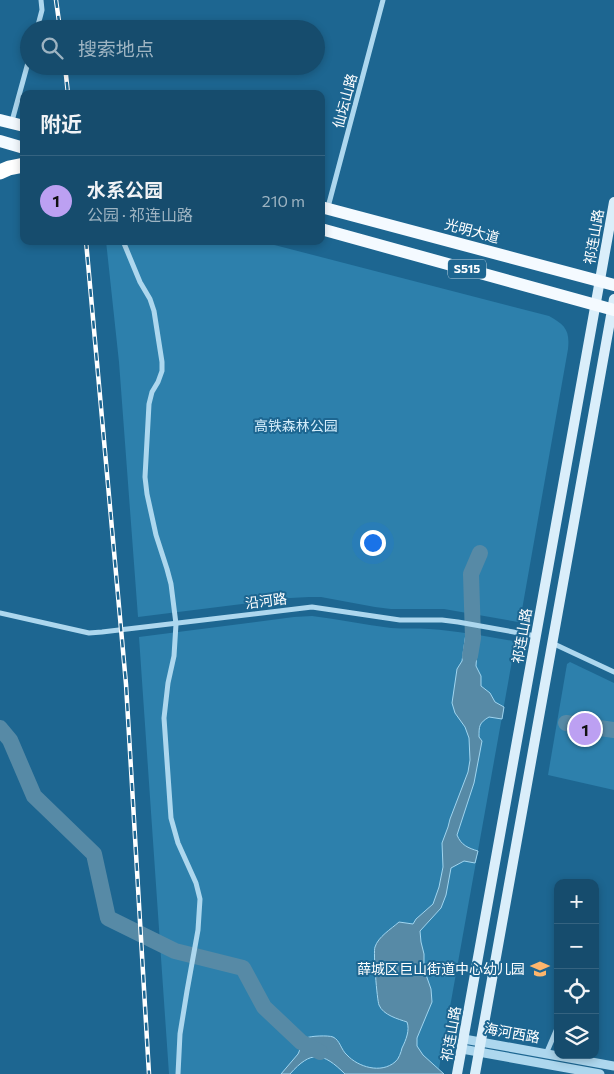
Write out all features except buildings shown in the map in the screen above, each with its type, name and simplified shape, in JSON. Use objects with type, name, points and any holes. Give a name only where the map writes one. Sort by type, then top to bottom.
[{"type":"highway","points":[[0,172],[20,166]]},
{"type":"main road","points":[[0,141],[20,147]]},
{"type":"main road","name":"祁连山路","points":[[457,1074],[614,202]]},
{"type":"main road","name":"光明大道","points":[[325,208],[614,285]]},
{"type":"main road","name":"S515","points":[[325,230],[596,305],[614,308]]},
{"type":"main road","points":[[475,1074],[614,308]]},
{"type":"street","points":[[39,20],[42,10],[41,0]]},
{"type":"street","name":"仙坛山路","points":[[325,204],[383,0]]},
{"type":"street","points":[[21,90],[25,75]]},
{"type":"street","points":[[12,123],[20,93]]},
{"type":"street","points":[[126,245],[154,311],[162,362],[162,371],[152,392],[149,404],[147,494],[156,534],[171,584],[176,624],[174,656],[168,683],[164,718],[171,818],[178,843],[196,883],[200,899],[196,945],[180,1034],[178,1074]]},
{"type":"street","name":"沿河路","points":[[0,613],[89,633],[312,607],[400,620],[442,620],[536,636]]},
{"type":"street","points":[[552,643],[614,672]]},
{"type":"street","points":[[546,1054],[554,1035]]},
{"type":"street","name":"海河西路","points":[[463,1044],[600,1074]]},
{"type":"street","name":"海河西路","points":[[480,1047],[546,1054],[614,1066]]},
{"type":"green space","name":"高铁森林公园","points":[[106,245],[274,245],[549,316],[559,322],[567,333],[568,349],[520,621],[444,609],[391,609],[321,597],[290,598],[138,617],[119,362]]},
{"type":"green space","points":[[312,616],[391,628],[461,632],[513,641],[515,644],[438,1074],[169,1074],[139,637]]},
{"type":"green space","points":[[570,662],[614,683],[614,790],[548,775],[567,664]]},
{"type":"shaded area","points":[[466,633],[480,635],[476,666],[481,676],[481,686],[490,693],[495,702],[504,707],[502,719],[489,717],[480,725],[479,737],[482,741],[474,783],[457,835],[465,846],[478,851],[475,863],[464,861],[451,868],[446,895],[441,908],[420,931],[424,954],[424,969],[431,989],[432,1002],[417,1038],[417,1046],[423,1055],[444,1074],[345,1074],[330,1061],[317,1057],[304,1061],[290,1074],[281,1074],[298,1054],[303,1041],[311,1037],[333,1037],[352,1059],[370,1068],[389,1066],[400,1055],[407,1035],[408,1025],[407,1022],[387,1014],[379,1005],[374,957],[375,947],[382,937],[399,922],[413,924],[433,904],[439,887],[443,867],[442,843],[468,772],[470,760],[469,738],[465,727],[455,713],[452,703],[457,669],[462,661]]},
{"type":"waterway","points":[[470,656],[473,638],[471,574],[480,553]]},
{"type":"waterway","points":[[566,723],[614,730]]},
{"type":"waterway","points":[[0,728],[10,740],[34,796],[94,854],[108,918],[175,951],[243,968],[264,1007],[301,1042],[320,1052]]},
{"type":"railway","points":[[56,0],[59,20]]},
{"type":"railway","points":[[66,75],[68,90]]},
{"type":"railway","points":[[86,245],[126,684],[149,1074]]},
{"type":"place","name":"水系公园","points":[[585,729]]},
{"type":"place","name":"薛城区巨山街道中心幼儿园","points":[[540,969]]}]
